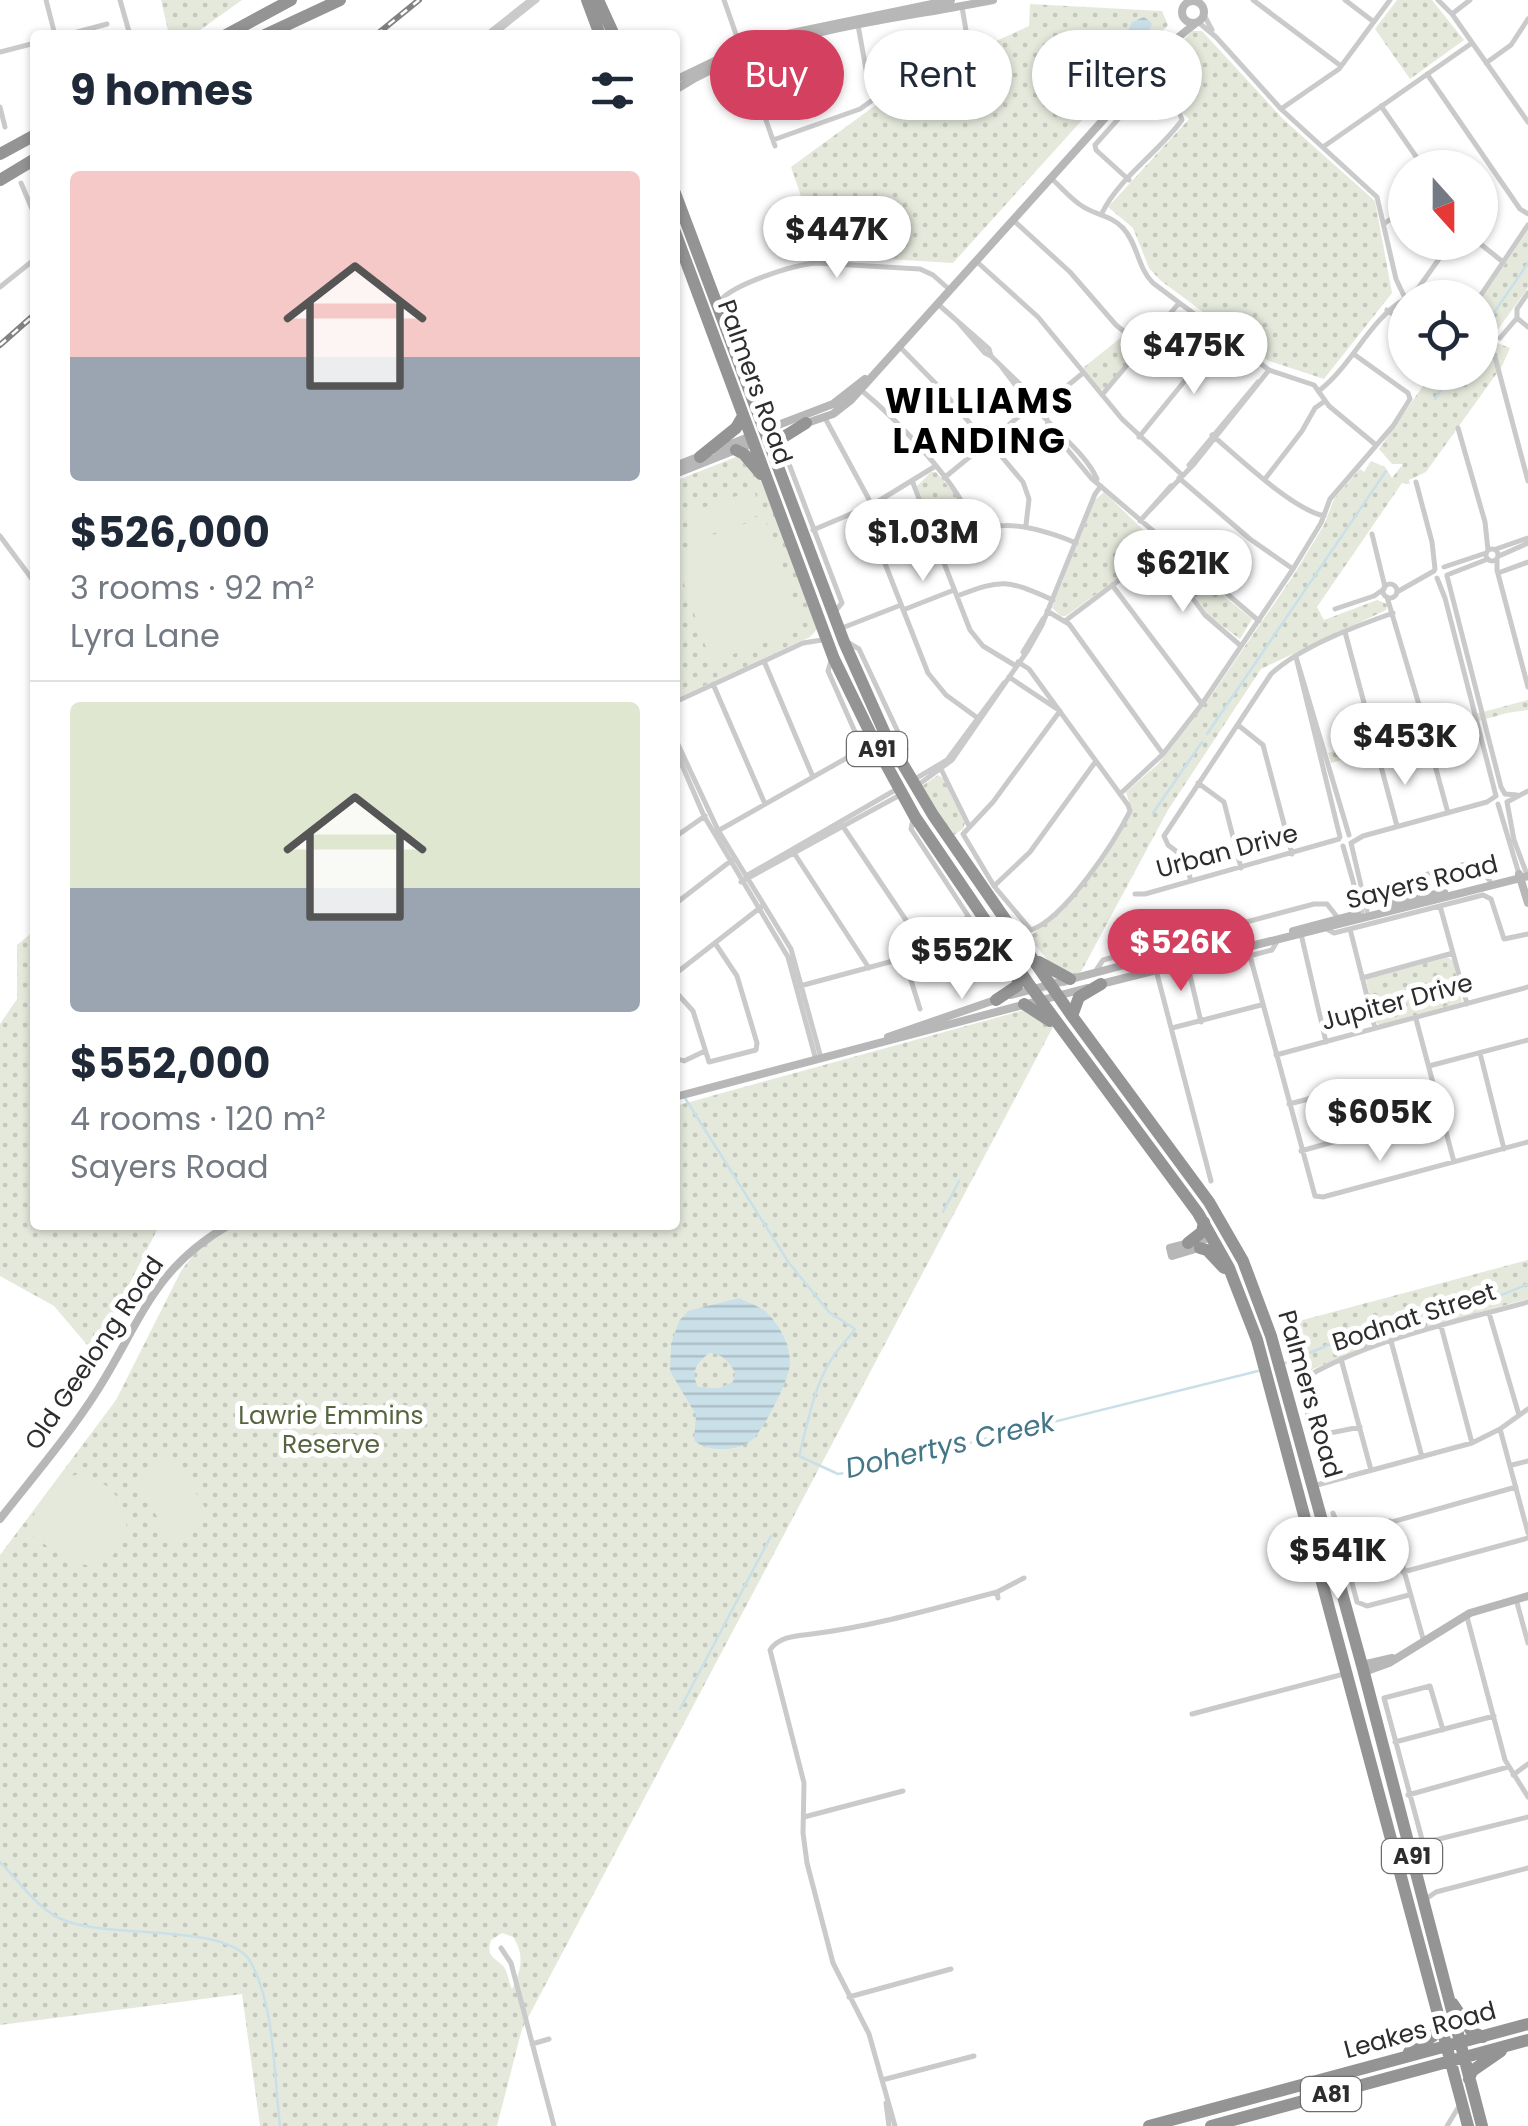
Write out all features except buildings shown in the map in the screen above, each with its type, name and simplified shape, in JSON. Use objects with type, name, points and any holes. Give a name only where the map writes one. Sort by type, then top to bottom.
[{"type":"highway","points":[[226,30],[272,0]]},
{"type":"highway","points":[[235,30],[292,0]]},
{"type":"highway","points":[[271,30],[323,0]]},
{"type":"highway","points":[[273,30],[340,0]]},
{"type":"highway","points":[[587,0],[598,30]]},
{"type":"highway","points":[[598,0],[612,30]]},
{"type":"highway","points":[[0,145],[30,134]]},
{"type":"highway","points":[[0,154],[30,135]]},
{"type":"highway","points":[[0,170],[30,157]]},
{"type":"highway","points":[[0,180],[30,159]]},
{"type":"highway","name":"Palmers Road","points":[[680,207],[749,388],[765,414],[774,454],[873,711],[913,784],[1072,1016],[1228,1233],[1263,1310],[1264,1338],[1347,1673],[1441,2025],[1469,2079],[1482,2126]]},
{"type":"highway","name":"Palmers Road","points":[[680,246],[831,652],[900,791],[1019,969],[1204,1222],[1264,1338]]},
{"type":"highway","points":[[700,457],[736,428],[743,416]]},
{"type":"highway","points":[[774,454],[782,438],[806,424]]},
{"type":"highway","points":[[752,439],[770,431]]},
{"type":"highway","points":[[736,450],[749,459],[769,484]]},
{"type":"highway","points":[[1029,954],[1070,979]]},
{"type":"highway","points":[[996,1000],[1016,986],[1019,969]]},
{"type":"highway","points":[[1072,1016],[1079,997],[1098,978]]},
{"type":"highway","points":[[1024,1004],[1064,1032]]},
{"type":"highway","points":[[1204,1222],[1194,1246],[1207,1250],[1235,1282]]},
{"type":"highway","points":[[1214,1239],[1228,1233]]},
{"type":"highway","name":"Palmers Road","points":[[1277,1389],[1312,1486],[1363,1668],[1446,1993],[1468,2126]]},
{"type":"highway","points":[[1347,1673],[1363,1668]]},
{"type":"highway","points":[[1446,1993],[1472,2032],[1483,2037]]},
{"type":"highway","name":"Leakes Road","points":[[1212,2126],[1428,2067],[1483,2037],[1528,2024]]},
{"type":"highway","points":[[1394,2061],[1433,2036],[1441,2025]]},
{"type":"highway","name":"Leakes Road","points":[[1149,2126],[1394,2061],[1528,2040]]},
{"type":"highway","points":[[1469,2079],[1475,2069],[1512,2044]]},
{"type":"highway","points":[[1428,2067],[1436,2070],[1462,2100]]},
{"type":"main road","points":[[798,30],[951,0]]},
{"type":"main road","points":[[831,30],[993,0]]},
{"type":"main road","points":[[1173,0],[1183,14],[1200,18]]},
{"type":"main road","points":[[1178,30],[1183,14],[1194,0]]},
{"type":"main road","points":[[1194,0],[1200,18]]},
{"type":"main road","points":[[1186,30],[1200,18],[1209,0]]},
{"type":"main road","points":[[680,78],[710,65]]},
{"type":"main road","points":[[680,87],[710,70]]},
{"type":"main road","points":[[770,431],[825,418],[842,408],[1103,120]]},
{"type":"main road","points":[[770,431],[833,404],[877,371]]},
{"type":"main road","points":[[680,468],[736,450],[752,439]]},
{"type":"main road","points":[[680,467],[752,439]]},
{"type":"main road","points":[[1525,875],[1528,903]]},
{"type":"main road","name":"Sayers Road","points":[[1054,990],[1070,979],[1185,968],[1290,937],[1338,918],[1484,889],[1525,875]]},
{"type":"main road","name":"Sayers Road","points":[[851,1050],[996,1000],[1054,990],[1152,959],[1198,955],[1325,928],[1388,906],[1484,889]]},
{"type":"main road","name":"Sayers Road","points":[[680,1096],[1024,1004],[1037,994]]},
{"type":"main road","name":"Old Geelong Road","points":[[0,1519],[97,1392],[158,1285],[185,1257],[221,1230]]},
{"type":"main road","points":[[1194,1246],[1214,1239]]},
{"type":"main road","points":[[1363,1668],[1401,1656],[1467,1615],[1528,1596]]},
{"type":"street","points":[[46,0],[54,30]]},
{"type":"street","points":[[120,0],[129,30]]},
{"type":"street","points":[[495,30],[534,0]]},
{"type":"street","points":[[724,0],[735,30]]},
{"type":"street","points":[[1253,0],[1341,66]]},
{"type":"street","points":[[1345,0],[1374,22]]},
{"type":"street","points":[[1282,108],[1341,66],[1390,0]]},
{"type":"street","points":[[1438,0],[1528,122]]},
{"type":"street","points":[[1452,14],[1470,0]]},
{"type":"street","points":[[962,6],[966,30]]},
{"type":"street","points":[[1200,18],[1282,108],[1377,197],[1397,280]]},
{"type":"street","points":[[1486,63],[1510,45],[1528,20]]},
{"type":"street","points":[[85,30],[107,24]]},
{"type":"street","points":[[858,25],[864,58]]},
{"type":"street","points":[[1323,147],[1472,43]]},
{"type":"street","points":[[0,52],[30,44]]},
{"type":"street","points":[[1428,74],[1520,209],[1528,214]]},
{"type":"street","points":[[1102,214],[1182,120],[1151,88],[1144,90],[1095,145],[1128,180]]},
{"type":"street","points":[[1520,110],[1528,104]]},
{"type":"street","points":[[1381,106],[1412,150]]},
{"type":"street","points":[[0,107],[5,126]]},
{"type":"street","points":[[766,120],[774,143],[832,120]]},
{"type":"street","points":[[1051,178],[1084,207],[1119,224],[1130,236],[1150,281],[1269,370],[1306,381],[1320,390],[1325,401],[1376,445]]},
{"type":"street","points":[[21,183],[30,209]]},
{"type":"street","points":[[1013,220],[1070,272],[1116,325],[1143,347]]},
{"type":"street","points":[[1492,280],[1528,225]]},
{"type":"street","points":[[1498,257],[1504,262]]},
{"type":"street","points":[[976,261],[1038,317],[1138,437],[1240,531],[1293,569]]},
{"type":"street","points":[[0,287],[30,263]]},
{"type":"street","points":[[708,282],[717,292],[728,292],[816,263],[920,269],[950,290]]},
{"type":"street","points":[[718,308],[728,292]]},
{"type":"street","points":[[1500,338],[1517,318],[1517,310],[1528,294]]},
{"type":"street","points":[[1102,396],[1178,303]]},
{"type":"street","points":[[938,304],[1001,366],[1099,484],[1258,621]]},
{"type":"street","points":[[1320,390],[1354,355],[1387,310]]},
{"type":"street","points":[[1517,318],[1528,327]]},
{"type":"street","points":[[1138,437],[1222,336]]},
{"type":"street","points":[[898,349],[936,383],[1027,489],[1030,499],[1026,525]]},
{"type":"street","points":[[1120,794],[1163,754],[1202,704],[1293,569],[1330,498],[1376,445],[1410,396],[1354,355]]},
{"type":"street","points":[[1498,368],[1528,480]]},
{"type":"street","points":[[1140,520],[1269,370]]},
{"type":"street","points":[[944,478],[1084,373]]},
{"type":"street","points":[[861,390],[894,420],[966,505],[972,529]]},
{"type":"street","points":[[1264,478],[1302,431],[1315,408],[1325,401]]},
{"type":"street","points":[[825,418],[872,506]]},
{"type":"street","points":[[1458,428],[1528,687]]},
{"type":"street","points":[[1214,436],[1310,512],[1324,516]]},
{"type":"street","name":"Palmers Road","points":[[774,454],[789,464],[842,604],[832,612]]},
{"type":"street","points":[[814,530],[872,506],[934,467]]},
{"type":"street","points":[[1416,482],[1436,574],[1497,800],[1525,875]]},
{"type":"street","points":[[913,483],[976,638],[1030,668],[1046,698]]},
{"type":"street","points":[[744,880],[940,769],[1008,679],[1044,618],[1099,484]]},
{"type":"street","points":[[864,510],[931,678],[946,695],[980,719]]},
{"type":"street","points":[[936,542],[972,529],[1026,525],[1076,543]]},
{"type":"street","points":[[1372,534],[1422,715]]},
{"type":"street","points":[[0,536],[30,576]]},
{"type":"street","points":[[1436,574],[1447,576],[1528,541]]},
{"type":"street","points":[[1065,621],[1166,545]]},
{"type":"street","points":[[1433,550],[1447,576],[1525,875]]},
{"type":"street","points":[[1158,552],[1204,615],[1242,646]]},
{"type":"street","points":[[1334,610],[1436,574],[1444,567],[1492,555]]},
{"type":"street","points":[[1498,572],[1528,562]]},
{"type":"street","points":[[841,635],[902,608],[983,585],[1007,582],[1053,600]]},
{"type":"street","points":[[1112,585],[1202,704]]},
{"type":"street","points":[[1191,881],[1184,857],[1164,838],[1271,674],[1296,657],[1393,610]]},
{"type":"street","points":[[1047,611],[1065,621],[1163,754]]},
{"type":"street","points":[[804,643],[821,626]]},
{"type":"street","points":[[1344,632],[1371,729]]},
{"type":"street","points":[[680,700],[804,643],[818,639],[831,652]]},
{"type":"street","name":"Palmers Road","points":[[831,652],[828,672],[866,752]]},
{"type":"street","points":[[1296,657],[1365,914]]},
{"type":"street","points":[[764,661],[813,777]]},
{"type":"street","points":[[1008,679],[1046,698],[1060,711],[1129,807],[1130,814],[1076,893],[1037,928],[1028,929],[994,886],[963,834],[993,802],[1060,711]]},
{"type":"street","points":[[713,684],[765,804]]},
{"type":"street","points":[[1238,725],[1263,745],[1292,854]]},
{"type":"street","points":[[852,755],[860,742]]},
{"type":"street","points":[[1430,747],[1448,813]]},
{"type":"street","points":[[680,752],[706,815],[780,935],[800,986],[819,1059]]},
{"type":"street","points":[[716,832],[852,755],[866,752],[882,757]]},
{"type":"street","points":[[680,757],[685,765]]},
{"type":"street","points":[[1379,759],[1397,826]]},
{"type":"street","points":[[994,886],[1030,852],[1096,760]]},
{"type":"street","points":[[680,768],[685,765]]},
{"type":"street","points":[[940,769],[970,827]]},
{"type":"street","points":[[1198,782],[1224,802],[1241,868]]},
{"type":"street","points":[[1497,800],[1528,791]]},
{"type":"street","points":[[1497,800],[1506,799]]},
{"type":"street","name":"Urban Drive","points":[[1135,894],[1497,800]]},
{"type":"street","points":[[680,834],[706,815]]},
{"type":"street","name":"Palmers Road","points":[[916,816],[911,829],[969,917],[992,951],[1019,969]]},
{"type":"street","points":[[841,824],[924,947]]},
{"type":"street","points":[[793,852],[869,968]]},
{"type":"street","points":[[680,900],[732,860]]},
{"type":"street","name":"Sayers Road","points":[[1325,928],[1334,933],[1350,930],[1440,906],[1484,889],[1476,864],[1402,881],[1388,906]]},
{"type":"street","points":[[1484,889],[1503,938],[1528,934]]},
{"type":"street","name":"Sayers Road","points":[[1098,978],[1104,960],[1314,904],[1326,904],[1338,918]]},
{"type":"street","points":[[1440,906],[1467,1004]]},
{"type":"street","points":[[680,970],[761,907]]},
{"type":"street","points":[[800,986],[904,958],[969,917]]},
{"type":"street","points":[[1350,930],[1376,1030]]},
{"type":"street","points":[[1300,932],[1326,1042]]},
{"type":"street","points":[[1290,937],[1302,949]]},
{"type":"street","name":"Sayers Road","points":[[1185,968],[1250,956],[1273,949],[1278,940]]},
{"type":"street","points":[[680,997],[693,1011],[704,1051],[712,1063],[756,1050],[740,982],[715,943]]},
{"type":"street","points":[[1362,978],[1453,953]]},
{"type":"street","points":[[1250,956],[1316,1196],[1528,1142]]},
{"type":"street","points":[[904,958],[920,1009]]},
{"type":"street","points":[[1185,968],[1200,1022]]},
{"type":"street","points":[[1156,970],[1212,1181]]},
{"type":"street","name":"Jupiter Drive","points":[[1276,1055],[1528,988]]},
{"type":"street","points":[[911,1010],[915,1000]]},
{"type":"street","points":[[1172,1028],[1262,1005]]},
{"type":"street","points":[[1416,1018],[1454,1162]]},
{"type":"street","points":[[1429,1066],[1528,1040]]},
{"type":"street","points":[[680,1059],[704,1051]]},
{"type":"street","points":[[1480,1053],[1504,1149]]},
{"type":"street","points":[[1289,1104],[1374,1082],[1382,1086],[1391,1122],[1388,1128],[1301,1151]]},
{"type":"street","name":"Bodnat Street","points":[[1360,1427],[1315,1436],[1299,1387],[1301,1380],[1341,1358],[1528,1302]]},
{"type":"street","points":[[1490,1313],[1519,1415]]},
{"type":"street","points":[[1441,1326],[1472,1443]]},
{"type":"street","points":[[1391,1342],[1422,1456]]},
{"type":"street","points":[[1341,1358],[1371,1470]]},
{"type":"street","points":[[1312,1486],[1472,1443],[1528,1409]]},
{"type":"street","points":[[1403,1572],[1528,1536],[1500,1429]]},
{"type":"street","points":[[1510,1465],[1528,1461]]},
{"type":"street","points":[[1342,1536],[1516,1487]]},
{"type":"street","points":[[1333,1513],[1355,1598],[1360,1604],[1408,1595]]},
{"type":"street","points":[[1390,1521],[1424,1642]]},
{"type":"street","points":[[892,2126],[869,2034],[833,1964],[807,1863],[804,1784],[770,1650],[779,1640],[902,1619],[997,1595],[1024,1578]]},
{"type":"street","points":[[1516,1599],[1528,1643]]},
{"type":"street","points":[[1467,1615],[1508,1768],[1528,1797]]},
{"type":"street","points":[[1192,1714],[1347,1673]]},
{"type":"street","points":[[1443,1730],[1433,1692],[1427,1685],[1384,1698],[1423,1843],[1528,1817]]},
{"type":"street","points":[[1394,1742],[1494,1716]]},
{"type":"street","points":[[1514,1775],[1528,1764]]},
{"type":"street","points":[[1408,1794],[1508,1768]]},
{"type":"street","points":[[804,1817],[903,1791]]},
{"type":"street","points":[[1424,1909],[1426,1899],[1436,1892],[1528,1868]]},
{"type":"street","points":[[1418,1881],[1436,1892]]},
{"type":"street","points":[[502,1948],[510,1963],[554,2126]]},
{"type":"street","points":[[849,1997],[950,1969]]},
{"type":"street","points":[[532,2044],[549,2039]]},
{"type":"street","points":[[882,2080],[974,2056]]},
{"type":"street","points":[[1447,2126],[1462,2100]]},
{"type":"green space","points":[[161,0],[242,0],[200,30],[168,30]]},
{"type":"green space","points":[[1397,0],[1432,0],[1464,40],[1410,79],[1375,29]]},
{"type":"green space","points":[[1030,4],[1162,11],[1168,25],[1163,30],[1032,30],[1032,120],[1082,120],[953,263],[821,255],[791,167],[864,114],[864,120],[1012,120],[1012,34],[1029,26]]},
{"type":"green space","points":[[1202,31],[1283,119],[1375,201],[1390,280],[1388,298],[1324,379],[1269,361],[1160,280],[1149,268],[1133,228],[1108,207],[1188,120],[1202,120]]},
{"type":"green space","points":[[1528,230],[1528,288],[1498,329],[1498,280],[1494,280]]},
{"type":"green space","points":[[1124,335],[1138,349],[1104,390],[1100,389],[1083,368]]},
{"type":"green space","points":[[1498,343],[1510,348],[1498,372]]},
{"type":"green space","points":[[1420,390],[1485,390],[1426,472],[1409,480],[1410,484],[1402,483],[1317,607],[1324,620],[1377,600],[1387,604],[1386,610],[1261,669],[1168,810],[1075,983],[1039,993],[1053,967],[1029,937],[1075,894],[1098,864],[1132,812],[1126,792],[1158,764],[1211,696],[1293,576],[1324,525],[1334,499],[1371,461],[1385,467],[1392,478],[1403,464],[1392,464],[1379,449]]},
{"type":"green space","points":[[741,455],[756,469],[820,626],[810,637],[680,697],[680,479]]},
{"type":"green space","points":[[936,472],[961,501],[970,524],[940,538],[936,537],[917,486]]},
{"type":"green space","points":[[754,490],[762,514],[693,539],[684,514]]},
{"type":"green space","points":[[1104,492],[1161,547],[1061,616],[1052,608],[1095,500]]},
{"type":"green space","points":[[764,517],[804,629],[711,662],[680,573],[680,563],[695,541]]},
{"type":"green space","points":[[1170,552],[1252,619],[1240,639],[1209,616],[1166,555]]},
{"type":"green space","points":[[1528,700],[1528,710],[1331,763],[1328,753]]},
{"type":"green space","points":[[938,775],[944,779],[965,823],[951,837],[922,786]]},
{"type":"green space","points":[[30,934],[30,1230],[157,1230],[94,1353],[54,1306],[0,1276],[0,1024],[17,999],[17,945]]},
{"type":"green space","points":[[1448,957],[1453,961],[1462,1002],[1379,1025],[1375,1021],[1366,979]]},
{"type":"green space","name":"Lawrie Emmins Reserve","points":[[1028,1009],[1053,1027],[522,2029],[497,2126],[260,2126],[242,1994],[0,2025],[0,1555],[116,1400],[181,1271],[212,1230],[680,1230],[680,1105]],"holes":[[[502,1933],[513,1937],[519,1950],[518,1976],[512,1989],[505,1968],[491,1955],[491,1940]]]},
{"type":"green space","points":[[1528,1260],[1528,1299],[1380,1343],[1294,1378],[1280,1326]]},
{"type":"green space","points":[[170,1453],[211,1517],[174,1543],[133,1479]]},
{"type":"green space","points":[[79,1474],[110,1489],[126,1516],[121,1545],[110,1557],[92,1566],[70,1562],[30,1534],[34,1515],[46,1497],[62,1482]]},
{"type":"water","points":[[1144,17],[1152,23],[1149,30],[1128,30],[1132,22]]},
{"type":"water","points":[[739,1298],[767,1313],[786,1342],[790,1362],[781,1391],[758,1433],[740,1446],[715,1449],[694,1440],[696,1415],[670,1371],[671,1344],[679,1321],[688,1311]],"holes":[[[713,1353],[731,1366],[735,1373],[733,1382],[719,1388],[698,1387],[696,1368]]]},
{"type":"waterway","points":[[1498,307],[1528,263]]},
{"type":"waterway","points":[[1435,399],[1441,390]]},
{"type":"waterway","points":[[1207,734],[1386,471]]},
{"type":"waterway","points":[[1153,813],[1202,742]]},
{"type":"waterway","name":"Dohertys Creek","points":[[685,1098],[789,1263],[829,1312],[855,1329],[822,1378],[799,1456],[838,1474],[856,1471],[1258,1371]]},
{"type":"waterway","points":[[943,1212],[959,1181]]},
{"type":"waterway","name":"Dohertys Creek","points":[[1285,1363],[1419,1308],[1444,1302],[1487,1301],[1528,1284]]},
{"type":"waterway","points":[[680,1709],[771,1536]]},
{"type":"waterway","points":[[0,1862],[36,1901],[61,1919],[106,1929],[217,1941],[237,1949],[250,1961],[269,2019],[280,2126]]},
{"type":"railway","points":[[382,30],[419,0]]},
{"type":"railway","points":[[0,345],[30,318]]},
{"type":"district","name":"WILLIAMS LANDING","points":[[980,420]]}]
